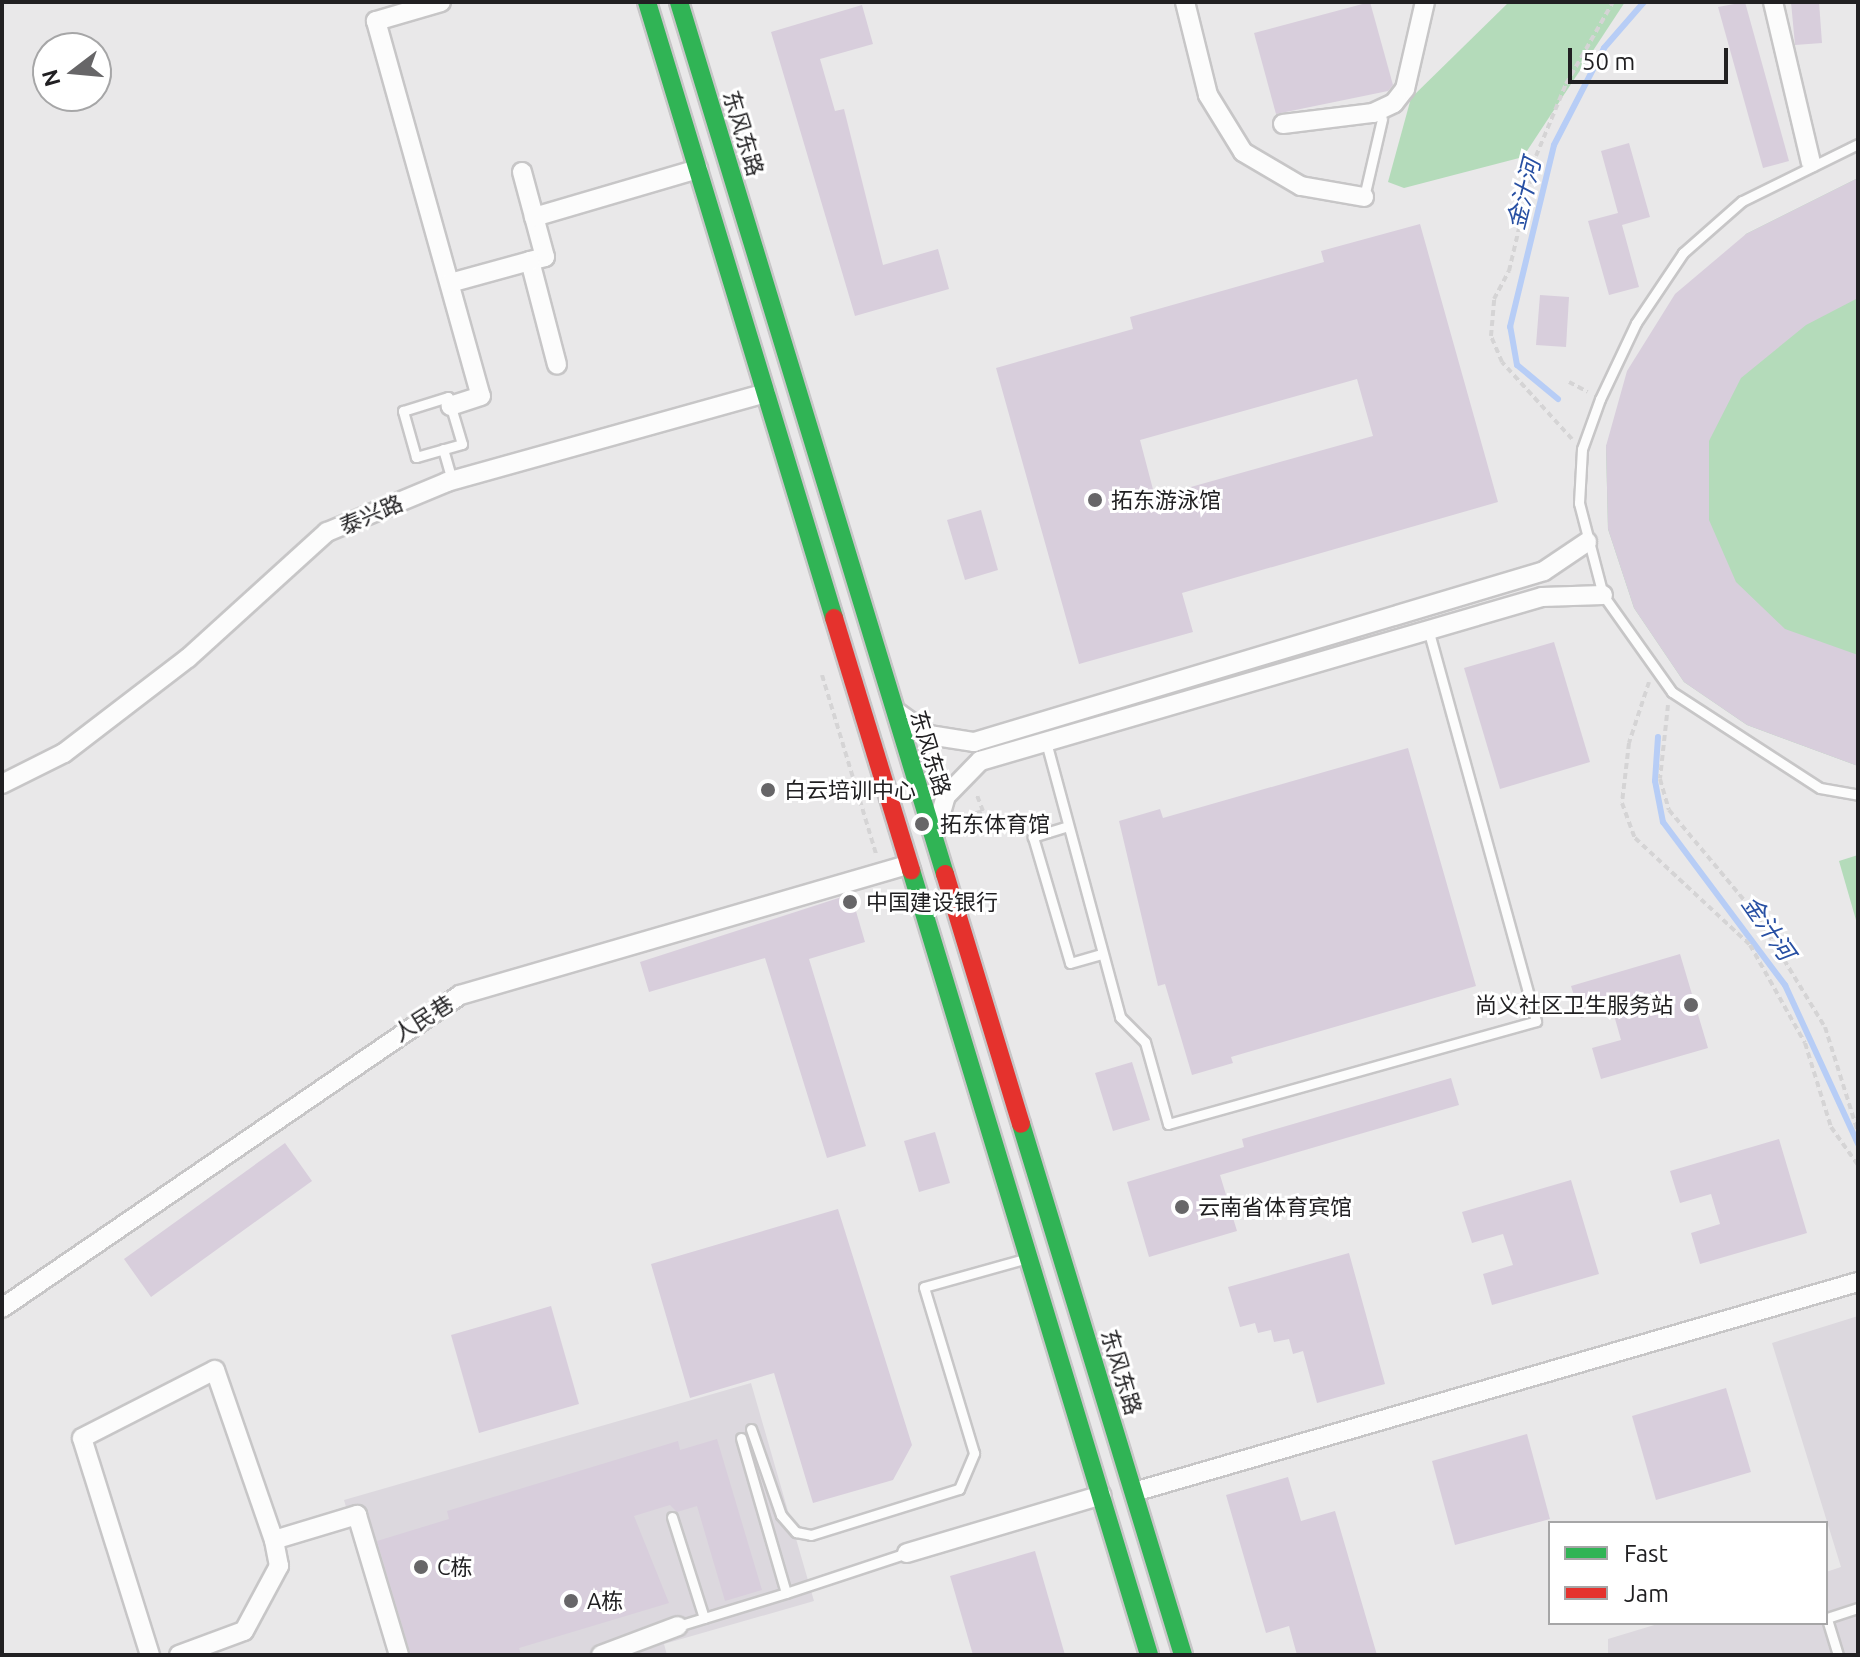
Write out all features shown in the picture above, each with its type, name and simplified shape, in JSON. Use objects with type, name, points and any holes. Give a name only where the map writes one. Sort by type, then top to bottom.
[{"type":"main road","points":[[647,2],[1149,1655]]},
{"type":"main road","name":"东风东路","points":[[679,2],[1183,1655]]},
{"type":"main road","points":[[916,889],[926,873],[945,881]]},
{"type":"street","points":[[370,2],[481,396],[451,406]]},
{"type":"street","points":[[376,21],[441,2]]},
{"type":"street","points":[[1185,2],[1208,95],[1243,152],[1301,186],[1364,197]]},
{"type":"street","points":[[1283,124],[1373,113],[1394,103],[1405,89],[1425,2]]},
{"type":"street","points":[[1773,2],[1811,163]]},
{"type":"street","points":[[534,217],[698,169]]},
{"type":"street","points":[[450,283],[545,257],[522,172]]},
{"type":"street","points":[[530,261],[557,365]]},
{"type":"street","name":"泰兴路","points":[[2,784],[64,753],[163,677],[327,532],[452,480],[766,393]]},
{"type":"street","points":[[892,706],[929,735],[974,742],[1544,571],[1587,542]]},
{"type":"street","points":[[935,849],[940,808],[966,770],[1046,742],[1542,597],[1603,595]]},
{"type":"street","name":"人民巷","points":[[2,1307],[460,995],[908,865]]},
{"type":"street","points":[[1134,1492],[1858,1282]]},
{"type":"street","points":[[150,1655],[82,1438],[215,1370],[274,1540],[279,1566],[244,1631],[179,1655]]},
{"type":"street","points":[[907,1553],[1102,1495]]},
{"type":"street","points":[[274,1540],[357,1515],[399,1655]]},
{"type":"street","points":[[601,1655],[678,1626]]},
{"type":"lane","points":[[1364,197],[1382,119]]},
{"type":"lane","points":[[1858,144],[1811,163],[1742,201],[1683,253],[1636,323],[1600,399],[1582,449],[1579,503],[1603,595],[1672,692],[1820,788],[1858,795]]},
{"type":"lane","points":[[448,397],[462,444],[443,449],[416,457],[403,411],[448,397]]},
{"type":"lane","points":[[443,449],[452,480]]},
{"type":"lane","points":[[1046,742],[1065,827],[1120,1017],[1145,1042],[1168,1124],[1536,1021],[1428,630]]},
{"type":"lane","points":[[1065,827],[1033,837],[1037,851],[1070,963],[1102,954]]},
{"type":"lane","points":[[751,1429],[781,1515],[796,1532],[811,1535],[959,1489],[974,1453],[924,1287],[1029,1257]]},
{"type":"lane","points":[[741,1438],[786,1593]]},
{"type":"lane","points":[[672,1517],[704,1618]]},
{"type":"lane","points":[[678,1626],[907,1553]]},
{"type":"lane","points":[[1828,1618],[1858,1608]]},
{"type":"lane","points":[[1828,1621],[1838,1655]]},
{"type":"path","points":[[1582,449],[1502,362],[1491,336],[1494,299],[1509,271],[1536,156],[1566,84],[1613,2]]},
{"type":"path","points":[[1569,382],[1600,399]]},
{"type":"path","points":[[1654,669],[1629,743],[1622,803],[1635,838],[1750,945],[1805,1043],[1831,1127],[1858,1165]]},
{"type":"path","points":[[822,675],[877,857]]},
{"type":"path","points":[[1672,692],[1660,779],[1669,810],[1758,917],[1825,1027],[1858,1132]]},
{"type":"path","points":[[966,816],[983,811],[977,795]]},
{"type":"shaded area","points":[[1858,1316],[1858,1655],[1608,1655],[1608,1639],[1654,1625],[1828,1625],[1828,1571],[1841,1567],[1772,1343]]},
{"type":"shaded area","points":[[751,1383],[814,1601],[664,1644],[667,1655],[389,1655],[344,1500]]},
{"type":"green space","points":[[1509,2],[1625,2],[1523,157],[1404,188],[1388,182],[1411,98]]},
{"type":"green space","points":[[1858,178],[1858,766],[1747,725],[1684,682],[1634,608],[1608,529],[1606,446],[1746,234]]},
{"type":"green space","points":[[1858,855],[1858,927],[1839,861]]},
{"type":"building","points":[[1370,2],[1393,85],[1388,91],[1276,114],[1254,33]]},
{"type":"building","points":[[1745,2],[1789,161],[1763,168],[1718,7]]},
{"type":"building","points":[[1791,2],[1819,2],[1822,43],[1795,45]]},
{"type":"building","points":[[862,5],[873,44],[820,59],[835,111],[844,109],[883,265],[938,249],[949,289],[855,316],[771,32]]},
{"type":"building","points":[[1629,143],[1650,217],[1622,225],[1639,287],[1609,295],[1588,221],[1618,213],[1601,151]]},
{"type":"building","points":[[1858,178],[1858,298],[1806,325],[1741,378],[1709,441],[1709,520],[1736,582],[1785,629],[1858,655],[1858,766],[1747,725],[1684,682],[1634,608],[1608,529],[1606,446],[1627,371],[1675,294],[1746,234]]},
{"type":"building","points":[[1420,224],[1498,502],[1182,593],[1193,632],[1079,664],[996,368],[1133,329],[1130,317],[1324,262],[1321,251]],"holes":[[[1357,379],[1373,436],[1155,497],[1140,440]]]},
{"type":"building","points":[[1540,295],[1569,297],[1566,347],[1536,345]]},
{"type":"building","points":[[981,510],[998,570],[965,580],[947,520]]},
{"type":"building","points":[[1554,642],[1590,762],[1500,789],[1464,668]]},
{"type":"building","points":[[1408,748],[1476,986],[1231,1057],[1233,1063],[1192,1075],[1165,984],[1158,986],[1119,821],[1160,809],[1163,818]]},
{"type":"building","points":[[851,894],[865,942],[809,959],[866,1146],[827,1158],[765,958],[649,992],[640,962]]},
{"type":"building","points":[[1680,954],[1708,1048],[1601,1079],[1592,1048],[1621,1040],[1612,1008],[1581,1018],[1571,986]]},
{"type":"building","points":[[1132,1062],[1150,1120],[1113,1131],[1095,1073]]},
{"type":"building","points":[[1451,1078],[1459,1105],[1220,1175],[1237,1231],[1149,1257],[1127,1182],[1244,1147],[1242,1139]]},
{"type":"building","points":[[935,1132],[950,1183],[919,1192],[904,1141]]},
{"type":"building","points":[[1779,1139],[1807,1233],[1700,1264],[1691,1233],[1720,1224],[1711,1194],[1680,1203],[1670,1171]]},
{"type":"building","points":[[285,1143],[312,1181],[151,1297],[124,1259]]},
{"type":"building","points":[[1571,1180],[1599,1274],[1492,1305],[1483,1274],[1513,1265],[1503,1234],[1472,1243],[1462,1212]]},
{"type":"building","points":[[838,1209],[912,1445],[893,1480],[813,1503],[774,1373],[690,1398],[651,1264]]},
{"type":"building","points":[[1349,1253],[1385,1384],[1317,1403],[1303,1351],[1293,1354],[1289,1339],[1274,1342],[1271,1330],[1258,1333],[1255,1323],[1240,1327],[1228,1287]]},
{"type":"building","points":[[551,1306],[579,1404],[479,1433],[451,1335]]},
{"type":"building","points":[[1726,1388],[1751,1472],[1656,1500],[1632,1416]]},
{"type":"building","points":[[1527,1434],[1550,1519],[1455,1545],[1432,1461]]},
{"type":"building","points":[[717,1439],[762,1590],[725,1601],[697,1506],[677,1512],[670,1505],[634,1516],[669,1603],[519,1648],[521,1655],[411,1655],[377,1541],[449,1519],[447,1511],[678,1441],[680,1450]]},
{"type":"building","points":[[1288,1477],[1301,1521],[1335,1511],[1377,1655],[1297,1655],[1289,1626],[1266,1633],[1226,1495]]},
{"type":"building","points":[[1035,1551],[1065,1655],[973,1655],[950,1576]]},
{"type":"waterway","name":"金汁河","points":[[1558,399],[1517,365],[1510,327],[1554,145],[1604,48],[1644,2]]},
{"type":"waterway","name":"金汁河","points":[[1658,737],[1655,781],[1663,822],[1785,985],[1858,1144]]},
{"type":"traffic: fast","points":[[647,2],[834,618]]},
{"type":"traffic: fast","points":[[679,2],[945,874]]},
{"type":"traffic: fast","points":[[911,870],[1149,1655]]},
{"type":"traffic: fast","points":[[1021,1124],[1183,1655]]},
{"type":"traffic: jam","points":[[834,618],[911,870]]},
{"type":"traffic: jam","points":[[945,874],[1021,1124]]},
{"type":"place","name":"拓东游泳馆","points":[[1095,500]]},
{"type":"place","name":"白云培训中心","points":[[768,790]]},
{"type":"place","name":"拓东体育馆","points":[[922,824]]},
{"type":"place","name":"中国建设银行","points":[[850,902]]},
{"type":"place","name":"尚义社区卫生服务站","points":[[1691,1005]]},
{"type":"place","name":"云南省体育宾馆","points":[[1182,1207]]},
{"type":"place","name":"C栋","points":[[421,1567]]},
{"type":"place","name":"A栋","points":[[571,1601]]}]
